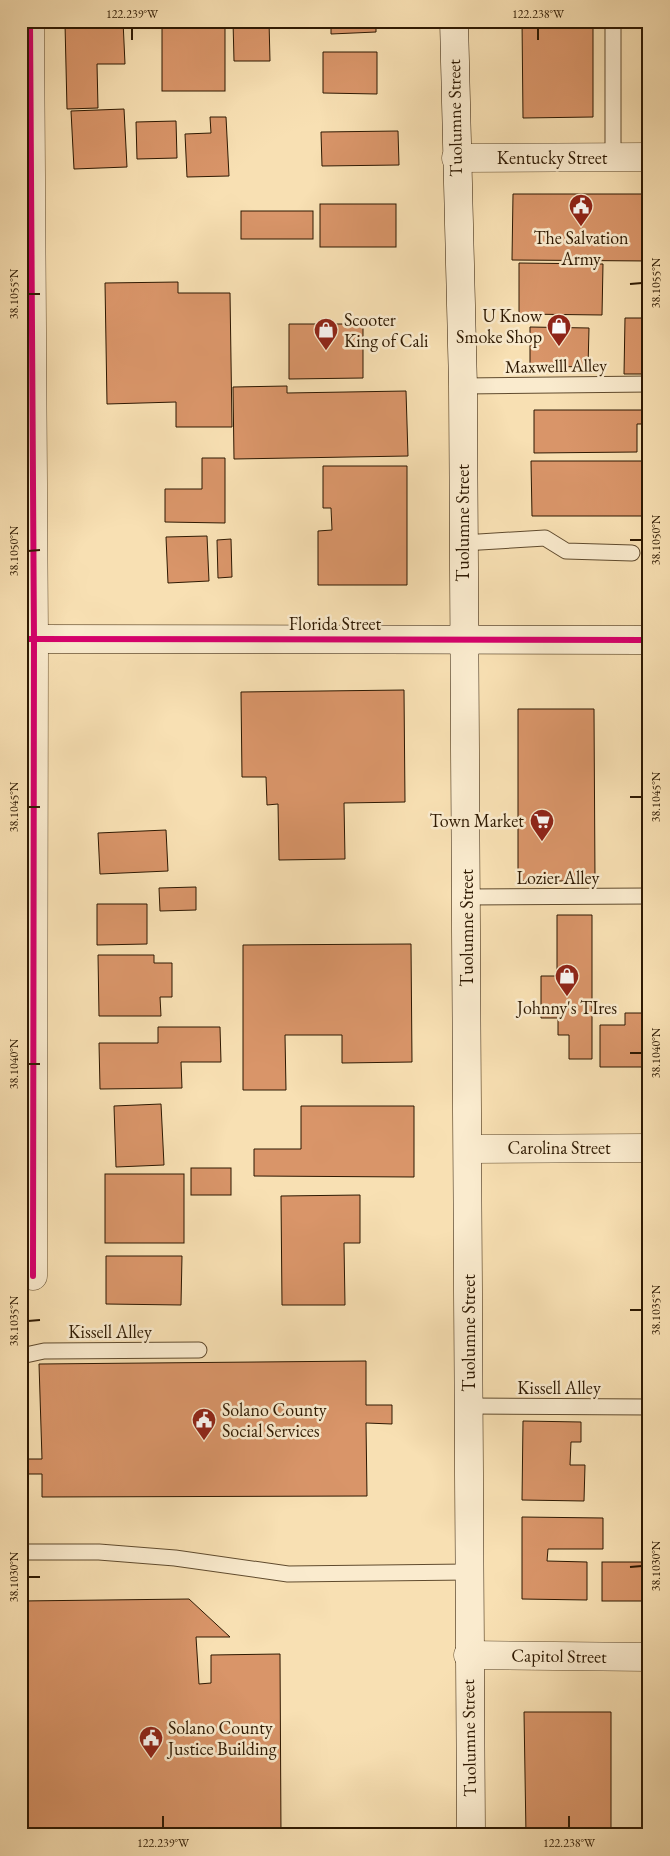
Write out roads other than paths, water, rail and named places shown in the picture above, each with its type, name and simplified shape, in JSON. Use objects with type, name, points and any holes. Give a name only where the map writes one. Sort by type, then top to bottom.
[{"type":"street","points":[[30,21],[27,639],[33,1276]]},
{"type":"street","name":"Tuolumne Street","points":[[454,21],[463,386],[468,1149],[468,1655],[471,1835]]},
{"type":"street","name":"Kentucky Street","points":[[456,158],[649,158]]},
{"type":"street","name":"Florida Street","points":[[27,639],[649,640]]},
{"type":"street","name":"Carolina Street","points":[[468,1149],[649,1148]]},
{"type":"street","name":"Capitol Street","points":[[468,1655],[649,1657]]},
{"type":"lane","points":[[613,21],[613,158]]},
{"type":"lane","name":"Maxwelll Alley","points":[[463,386],[649,384]]},
{"type":"lane","points":[[463,543],[545,538],[566,550],[632,553]]},
{"type":"lane","name":"Lozier Alley","points":[[467,897],[649,896]]},
{"type":"lane","name":"Kissell Alley","points":[[21,1356],[44,1351],[199,1350]]},
{"type":"lane","name":"Kissell Alley","points":[[469,1406],[649,1406]]},
{"type":"lane","points":[[21,1552],[99,1552],[175,1558],[288,1574],[468,1572]]},
{"type":"place","name":"The Salvation Army","points":[[581,227]]},
{"type":"place","name":"U Know Smoke Shop","points":[[559,347]]},
{"type":"place","name":"Scooter King of Cali","points":[[326,351]]},
{"type":"place","name":"Town Market","points":[[542,842]]},
{"type":"place","name":"Johnny's TIres","points":[[567,997]]},
{"type":"place","name":"Solano County Social Services","points":[[204,1441]]},
{"type":"place","name":"Solano County Justice Building","points":[[151,1759]]}]
